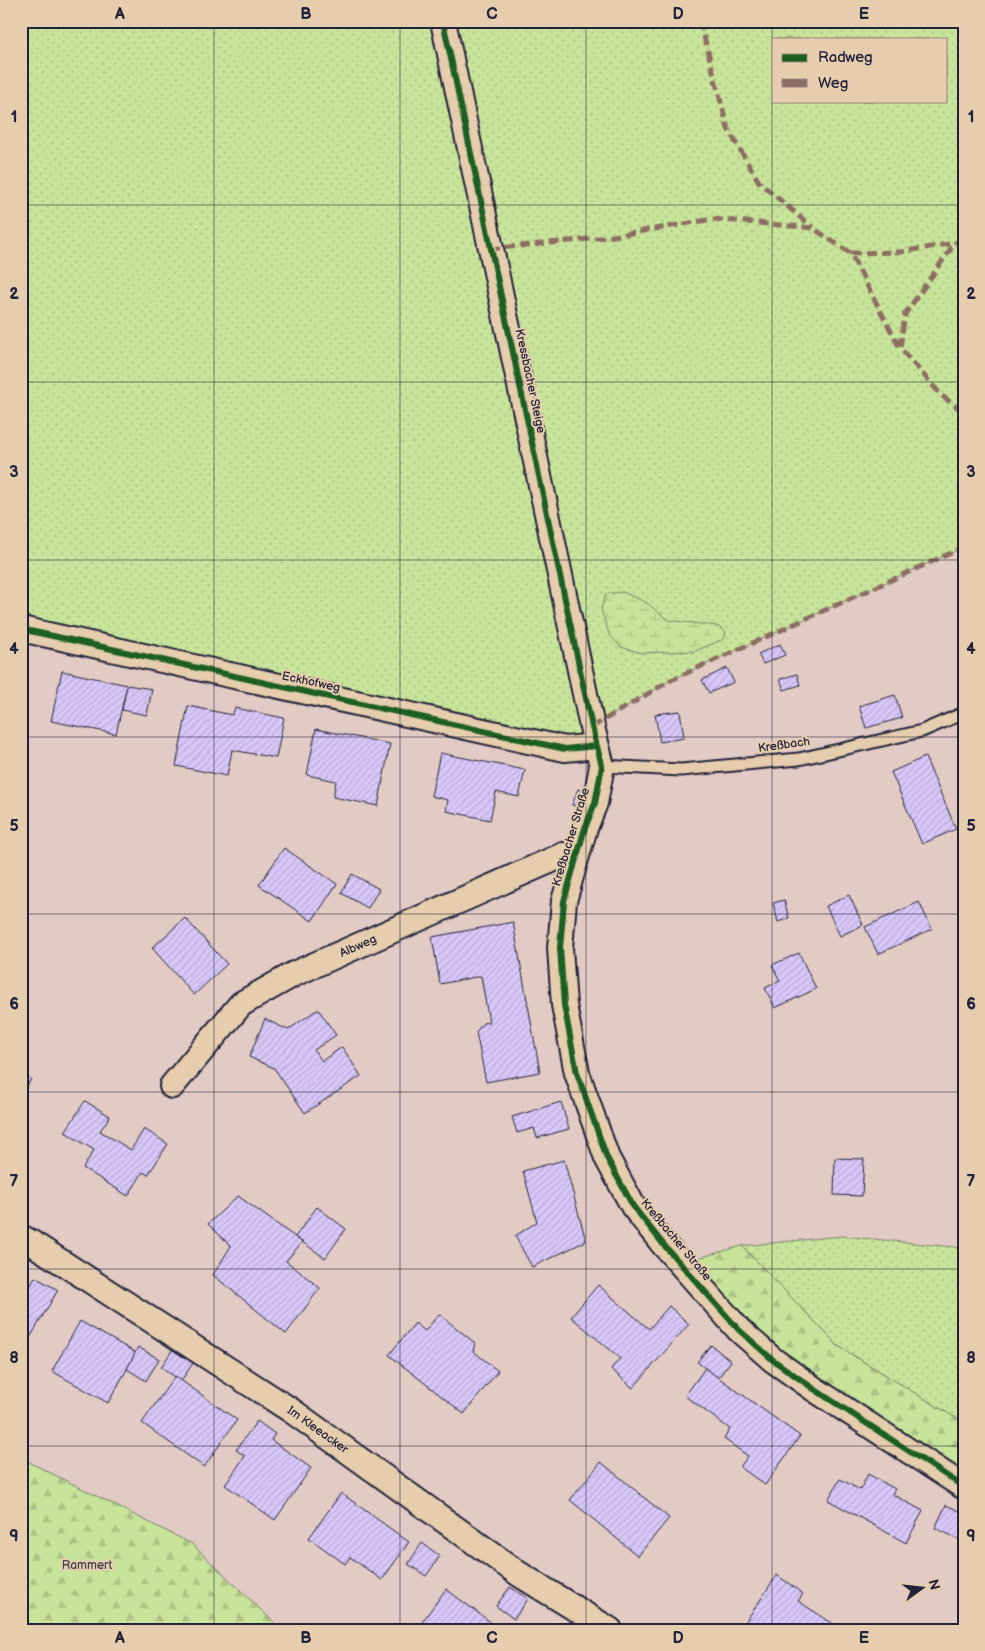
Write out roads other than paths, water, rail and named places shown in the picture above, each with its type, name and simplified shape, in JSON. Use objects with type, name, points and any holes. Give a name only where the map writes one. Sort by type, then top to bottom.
[{"type":"street","name":"Kressbacher Steige","points":[[443,21],[599,756]]},
{"type":"street","name":"Eckhofweg","points":[[21,630],[599,756]]},
{"type":"street","name":"Kreßbacher Straße","points":[[599,756],[595,803],[576,856],[564,901],[560,948],[564,1005],[577,1073],[607,1158],[633,1206],[663,1244],[739,1330],[773,1360],[814,1389],[964,1487]]},
{"type":"street","name":"Albweg","points":[[172,1086],[241,1004],[256,995],[294,974],[562,855],[576,856]]},
{"type":"street","name":"Im Kleeacker","points":[[21,1237],[32,1242],[292,1410],[519,1574],[610,1630]]},
{"type":"lane","name":"Kreßbach","points":[[599,756],[681,770],[799,759],[922,731],[964,713]]},
{"type":"park label","name":"Rammert","points":[[87,1565]]}]
